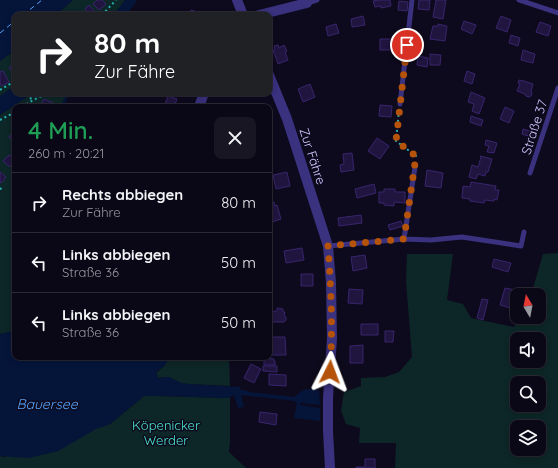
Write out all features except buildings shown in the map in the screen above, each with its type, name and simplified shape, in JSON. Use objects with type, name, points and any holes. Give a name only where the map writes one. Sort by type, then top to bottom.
[{"type":"street","points":[[237,0],[242,12]]},
{"type":"street","points":[[270,12],[312,1]]},
{"type":"street","name":"Zur Fähre","points":[[272,82],[287,119],[328,246],[331,283],[332,338],[328,411],[330,468]]},
{"type":"lane","points":[[400,104],[412,0]]},
{"type":"lane","points":[[519,0],[558,12]]},
{"type":"lane","name":"Straße 37","points":[[530,173],[558,88]]},
{"type":"lane","points":[[404,239],[415,166]]},
{"type":"lane","points":[[328,246],[404,239],[431,240],[462,237],[521,246],[524,232]]},
{"type":"path","points":[[105,12],[116,0]]},
{"type":"path","points":[[0,90],[12,83]]},
{"type":"path","points":[[30,96],[32,100]]},
{"type":"path","points":[[26,104],[43,96]]},
{"type":"path","points":[[400,104],[396,141],[416,156],[415,166]]},
{"type":"path","points":[[0,120],[12,114]]},
{"type":"green space","points":[[73,0],[125,0],[116,12],[59,12]]},
{"type":"green space","points":[[12,52],[12,88],[0,96],[0,61]]},
{"type":"green space","points":[[28,96],[67,96],[63,104],[16,104]]},
{"type":"green space","points":[[12,107],[12,332],[0,334],[0,115]]},
{"type":"green space","points":[[558,253],[558,468],[395,468],[396,443],[359,443],[360,428],[346,424],[341,411],[344,392],[361,386],[361,378],[385,377],[399,372],[412,357],[406,281],[407,254],[453,254],[447,300],[463,304],[471,318],[514,327],[516,324],[546,324],[546,288],[533,288],[543,254]]},
{"type":"green space","points":[[168,360],[229,360],[230,386],[188,384],[181,383],[169,377],[158,378],[156,373]]},
{"type":"green space","name":"Köpenicker Werder","points":[[144,396],[230,398],[229,452],[246,468],[0,468],[0,456],[3,457],[110,424]]},
{"type":"water","points":[[0,0],[73,0],[59,12],[12,12],[12,52],[0,61]]},
{"type":"water","points":[[125,0],[137,0],[129,12],[116,12]]},
{"type":"water","points":[[12,88],[12,96],[28,96],[16,104],[12,104],[12,107],[0,115],[0,96]]},
{"type":"water","name":"Bauersee","points":[[12,332],[12,360],[168,360],[164,366],[156,372],[158,378],[169,377],[181,383],[240,387],[241,390],[249,392],[294,397],[305,389],[319,390],[320,405],[300,403],[300,405],[320,408],[320,421],[294,418],[297,403],[295,401],[241,395],[244,407],[238,408],[234,395],[230,398],[144,396],[110,424],[96,429],[58,451],[29,458],[0,456],[0,334]]},
{"type":"waterway","points":[[63,104],[67,96]]},
{"type":"ferry route","points":[[27,12],[42,0]]},
{"type":"ferry route","points":[[0,33],[12,23]]},
{"type":"route","points":[[330,372],[332,338],[331,283],[328,246],[404,239],[416,156],[396,141],[407,45]]}]
